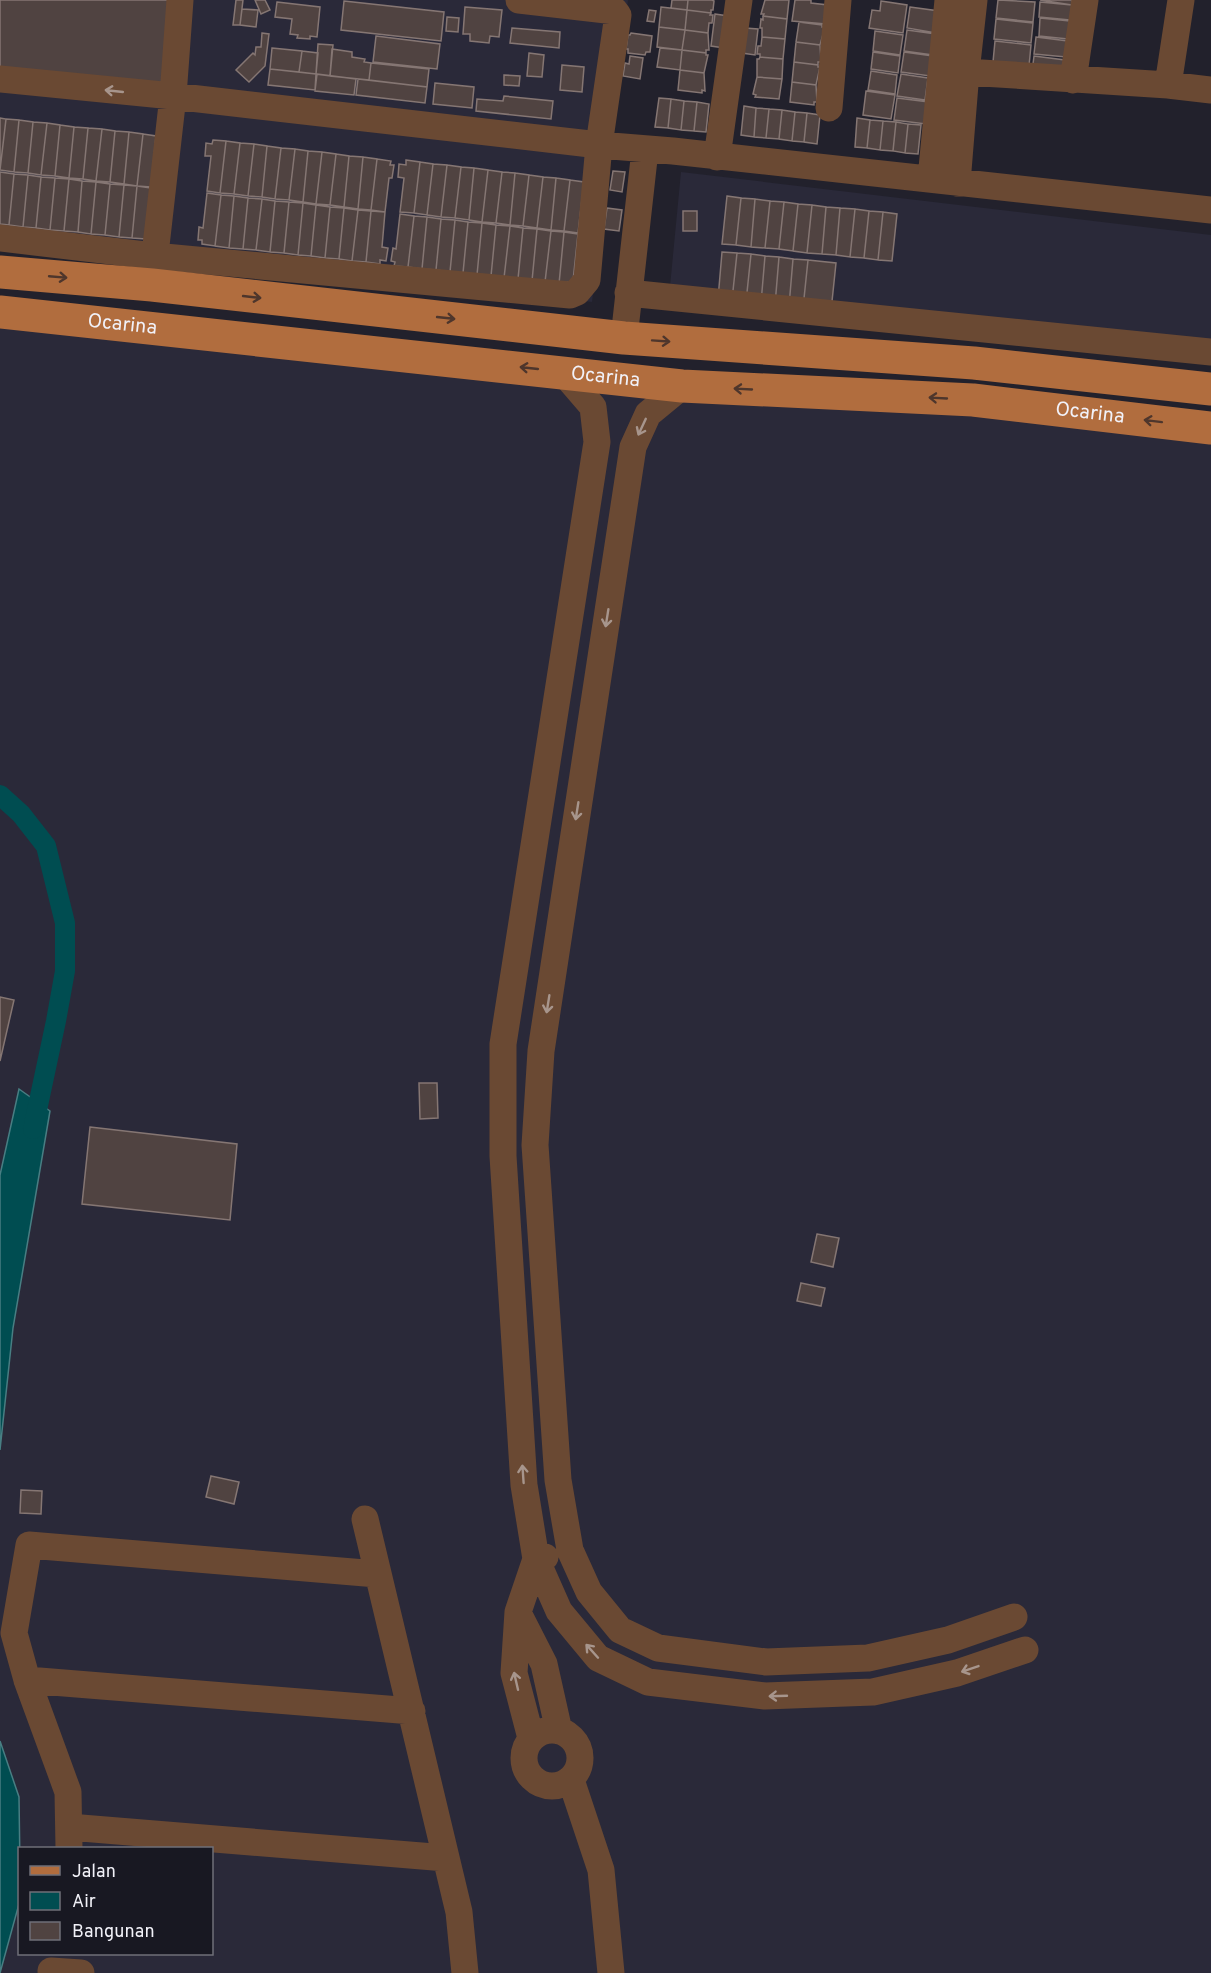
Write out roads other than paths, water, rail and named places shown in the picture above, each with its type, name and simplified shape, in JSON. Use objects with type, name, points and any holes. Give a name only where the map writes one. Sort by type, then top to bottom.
[{"type":"main road","name":"Ocarina","points":[[0,272],[153,271],[624,338],[974,363],[1211,389]]},
{"type":"main road","name":"Ocarina","points":[[0,312],[562,371],[682,386],[973,400],[1211,428]]},
{"type":"main road","points":[[973,400],[974,363]]},
{"type":"street","points":[[153,271],[180,0]]},
{"type":"street","points":[[0,238],[153,271],[570,295],[581,288],[587,280],[599,145],[618,20],[616,12],[519,0]]},
{"type":"street","points":[[717,157],[739,0]]},
{"type":"street","points":[[829,108],[838,0]]},
{"type":"street","points":[[944,181],[948,0]]},
{"type":"street","points":[[944,181],[966,72],[974,0]]},
{"type":"street","points":[[1073,80],[1085,0]]},
{"type":"street","points":[[1168,85],[1181,0]]},
{"type":"street","points":[[966,72],[1168,85],[1211,90]]},
{"type":"street","points":[[0,80],[172,96],[599,145],[673,151],[1211,210]]},
{"type":"street","points":[[624,338],[645,150]]},
{"type":"street","points":[[628,293],[1211,352]]},
{"type":"street","points":[[562,371],[593,407],[597,442],[503,1044],[503,1156],[511,1283],[524,1485],[536,1559],[559,1611],[598,1658],[648,1682],[765,1696],[873,1692],[957,1673],[1025,1650]]},
{"type":"street","points":[[682,386],[648,414],[633,447],[541,1051],[535,1145],[558,1480],[570,1550],[589,1592],[620,1630],[658,1648],[766,1662],[868,1658],[948,1640],[1014,1617]]},
{"type":"street","points":[[511,1283],[544,1281]]},
{"type":"street","points":[[365,1519],[459,1911],[465,1973]]},
{"type":"street","points":[[378,1574],[30,1545],[14,1633],[27,1680],[68,1792],[69,1838],[446,1858]]},
{"type":"street","points":[[536,1559],[570,1550]]},
{"type":"street","points":[[531,1738],[514,1673],[518,1612],[536,1559]]},
{"type":"street","points":[[518,1612],[544,1664],[559,1731]]},
{"type":"street","points":[[27,1680],[412,1711]]},
{"type":"street","points":[[549,1730],[559,1731],[571,1737],[578,1748],[580,1761],[571,1780],[550,1787],[540,1785],[531,1778],[525,1769],[523,1758],[525,1748],[531,1738],[539,1732],[549,1730]]},
{"type":"street","points":[[571,1780],[601,1870],[611,1973]]},
{"type":"street","points":[[52,1966],[81,1973]]},
{"type":"water","points":[[19,1089],[50,1111],[13,1328],[0,1450],[0,1175]]},
{"type":"water","points":[[0,1741],[19,1797],[20,1847],[18,1908],[0,1973]]},
{"type":"waterway","points":[[0,795],[21,814],[46,846],[65,923],[65,971],[33,1129]]}]
